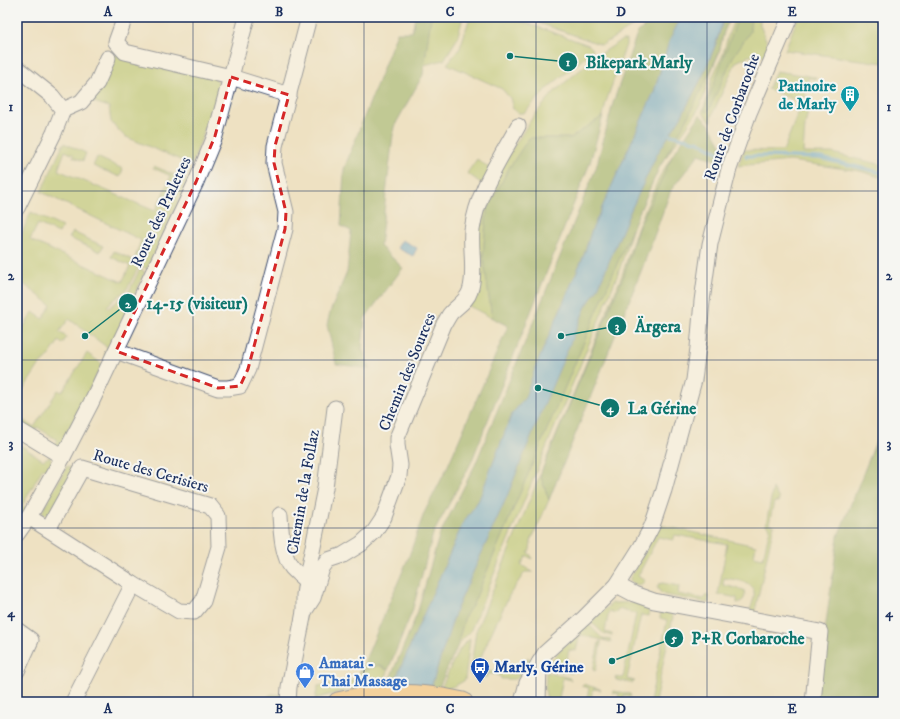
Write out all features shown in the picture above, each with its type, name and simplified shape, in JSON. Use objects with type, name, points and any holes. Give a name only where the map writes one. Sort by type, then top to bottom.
[{"type":"main road","points":[[338,702],[372,695],[400,694],[455,700]]},
{"type":"street","points":[[125,17],[116,42],[125,52],[231,77],[289,95]]},
{"type":"street","name":"Route des Pralettes","points":[[17,534],[29,517],[63,457],[116,351],[196,182],[215,136],[247,17]]},
{"type":"street","points":[[116,351],[218,388],[240,386],[248,369],[285,229],[286,212],[274,163],[275,146],[309,17]]},
{"type":"street","name":"Route de Corbaroche","points":[[522,702],[527,683],[539,662],[551,646],[584,618],[617,585],[641,547],[652,526],[664,490],[694,380],[702,301],[710,244],[729,169],[749,112],[790,17]]},
{"type":"street","points":[[17,208],[54,132],[63,110],[81,102],[97,83],[108,58]]},
{"type":"street","points":[[17,68],[52,96],[63,110]]},
{"type":"street","name":"Chemin des Sources","points":[[304,612],[313,598],[322,568],[328,560],[361,544],[374,532],[384,517],[398,476],[400,465],[397,438],[444,324],[450,314],[462,303],[470,292],[472,282],[472,230],[478,204],[483,191],[518,126]]},
{"type":"street","name":"Chemin de la Follaz","points":[[288,702],[289,687],[304,612],[306,581],[325,488],[334,408]]},
{"type":"street","points":[[17,429],[63,457]]},
{"type":"street","name":"Route des Cerisiers","points":[[29,517],[179,612],[194,612],[203,602],[219,547],[218,516],[210,506],[82,468],[48,529]]},
{"type":"street","name":"Chemin de la Follaz","points":[[280,515],[285,553],[288,561],[306,581]]},
{"type":"street","points":[[73,702],[133,584]]},
{"type":"street","points":[[617,585],[654,601],[820,632],[813,702]]},
{"type":"street","points":[[17,630],[31,640],[17,671]]},
{"type":"street","points":[[538,702],[539,662]]},
{"type":"highlighted area","points":[[231,77],[289,95],[275,146],[274,163],[286,212],[285,229],[248,369],[240,386],[218,388],[116,351],[196,182],[215,136]]},
{"type":"green space","points":[[415,17],[431,17],[423,75],[394,127],[380,246],[403,268],[365,318],[362,349],[370,369],[336,364],[327,325],[330,312],[347,272],[351,231],[341,226],[344,169],[397,32],[412,32]]},
{"type":"green space","points":[[431,17],[463,17],[457,39],[444,60],[424,65]]},
{"type":"green space","points":[[470,17],[509,17],[589,45],[593,49],[550,86],[524,113],[518,113],[513,109],[510,98],[502,89],[447,64],[460,48]]},
{"type":"green space","points":[[522,17],[643,17],[638,23],[602,45]]},
{"type":"green space","points":[[653,17],[681,17],[669,42],[654,92],[591,232],[584,255],[536,366],[525,398],[512,414],[479,500],[463,523],[386,702],[380,702],[417,614],[439,536],[475,465],[596,168],[613,103],[637,33],[650,22]]},
{"type":"green space","points":[[724,17],[730,17],[724,32],[719,53],[686,121],[660,166],[634,224],[473,604],[465,616],[459,643],[434,702],[426,702],[456,610],[507,496],[549,391],[586,306],[597,290],[629,214],[657,154],[681,117],[703,75],[716,44]]},
{"type":"green space","points":[[735,17],[760,17],[760,25],[769,47],[766,57],[764,58],[763,56],[749,56],[736,62],[711,117],[711,122],[702,112],[712,78],[723,54]]},
{"type":"green space","points":[[738,17],[751,17],[750,32],[733,57],[710,108],[707,112],[704,111]]},
{"type":"green space","points":[[798,17],[883,17],[883,63],[785,50]]},
{"type":"green space","points":[[622,40],[626,40],[626,45],[606,102],[603,116],[571,138],[529,138],[509,168],[487,210],[483,255],[492,318],[467,305],[476,230],[481,204],[502,165],[532,118],[555,91],[594,58]]},
{"type":"green space","points":[[719,53],[709,77],[703,99],[696,113],[660,166],[686,121]]},
{"type":"green space","points":[[113,54],[216,78],[220,87],[192,165],[124,136],[111,122],[109,107],[90,101]]},
{"type":"green space","points":[[776,71],[816,77],[816,79],[808,78],[805,97],[809,100],[809,106],[805,126],[803,153],[832,153],[883,165],[883,178],[860,171],[790,161],[738,166],[744,150],[783,151],[802,103],[768,89]]},
{"type":"green space","points":[[700,115],[709,124],[726,153],[724,163],[699,154],[671,190],[642,269],[549,500],[540,475],[624,275],[638,229],[672,156]]},
{"type":"green space","points":[[603,116],[590,163],[471,463],[433,534],[412,612],[388,670],[379,665],[360,672],[409,556],[424,513],[446,470],[508,326],[492,318],[483,255],[487,210],[509,168],[529,138],[571,138]]},
{"type":"green space","points":[[64,143],[86,153],[83,161],[73,157],[74,155],[65,151],[58,170],[155,211],[171,176],[153,168],[154,166],[188,181],[147,269],[141,266],[140,260],[135,258],[141,240],[41,192]]},
{"type":"green space","points":[[672,156],[638,229],[624,275],[540,475],[549,500],[531,541],[530,550],[528,553],[531,555],[532,559],[527,556],[521,565],[533,572],[525,572],[510,594],[475,671],[497,671],[519,674],[528,657],[531,662],[528,669],[525,668],[516,679],[501,679],[501,677],[494,674],[487,674],[487,677],[472,676],[470,673],[476,631],[622,275],[637,228],[660,176]]},
{"type":"green space","points":[[97,157],[123,169],[120,177],[93,166]]},
{"type":"green space","points":[[477,159],[491,169],[482,184],[467,173]]},
{"type":"green space","points":[[31,212],[62,227],[59,233],[38,224],[30,240],[122,282],[130,266],[111,257],[114,251],[137,262],[139,266],[127,289],[107,306],[109,308],[129,291],[140,269],[145,272],[106,356],[104,354],[108,348],[69,319],[59,332],[67,337],[62,344],[59,341],[46,360],[40,364],[17,399],[17,337],[33,312],[43,319],[51,305],[17,279],[17,234],[21,235]]},
{"type":"green space","points":[[634,224],[618,274],[470,632],[459,643],[465,616],[473,604]]},
{"type":"green space","points":[[73,232],[103,246],[100,252],[69,238]]},
{"type":"green space","points":[[87,353],[102,364],[60,447],[53,447],[57,440],[37,427],[32,436],[17,426],[18,417],[34,427],[58,390],[62,392]]},
{"type":"green space","points":[[883,424],[883,702],[815,702],[838,536]]},
{"type":"green space","points":[[17,443],[43,460],[50,456],[52,463],[50,472],[43,468],[22,506],[29,510],[23,515],[17,511]]},
{"type":"green space","points":[[67,466],[75,470],[49,515],[43,514],[42,512]]},
{"type":"green space","points":[[773,488],[779,499],[778,502],[774,502],[769,524],[774,525],[755,611],[753,614],[750,611],[754,592],[750,585],[737,580],[724,578],[723,585],[744,590],[744,599],[741,602],[737,603],[737,598],[718,594],[727,544],[675,535],[673,540],[658,537],[638,576],[645,581],[638,585],[630,580],[660,525],[756,546],[754,556],[763,558],[770,528],[766,525]]},
{"type":"green space","points":[[663,583],[679,586],[678,594],[704,599],[705,595],[709,596],[708,603],[665,595],[661,593],[657,587],[659,584]]},
{"type":"green space","points":[[642,602],[648,606],[649,614],[648,616],[641,615],[627,679],[635,681],[633,683],[616,680],[615,677],[623,678],[636,614],[618,609],[616,613],[609,611],[605,632],[612,634],[612,636],[604,634],[591,622],[612,603]]},
{"type":"green space","points":[[664,608],[671,611],[673,617],[655,702],[650,702],[667,620],[660,618],[661,611]]},
{"type":"green space","points":[[588,624],[602,638],[611,640],[611,642],[580,635],[576,651],[569,650],[565,670],[572,673],[547,669],[560,650]]},
{"type":"green space","points":[[470,639],[465,680],[451,687],[441,688],[457,654]]},
{"type":"green space","points":[[601,641],[596,670],[594,671],[599,642]]},
{"type":"green space","points":[[379,665],[388,671],[383,685],[347,690],[315,699],[318,686],[356,679],[360,672]]},
{"type":"green space","points":[[546,672],[570,678],[571,680],[563,678],[559,698],[566,700],[566,702],[548,702],[545,691]]},
{"type":"green space","points":[[583,684],[601,690],[593,689],[590,702],[586,702],[589,688],[581,686]]},
{"type":"green space","points":[[614,691],[630,694],[631,697],[624,695],[622,702],[618,702],[619,694],[612,693]]},
{"type":"green space","points":[[272,694],[283,695],[281,702],[269,702],[268,696]]},
{"type":"water","points":[[681,17],[724,17],[716,43],[703,75],[681,117],[657,154],[629,214],[597,290],[586,306],[507,496],[456,610],[426,702],[386,702],[463,523],[479,500],[512,414],[525,398],[536,366],[584,255],[591,232],[654,92],[669,42]]},
{"type":"water","points":[[402,240],[417,248],[413,256],[397,248]]},
{"type":"waterway","points":[[667,134],[699,142],[725,156]]},
{"type":"waterway","points":[[746,156],[820,158],[883,173]]},
{"type":"place","name":"Bikepark Marly","points":[[510,56]]},
{"type":"place","name":"Patinoire de Marly","points":[[850,112]]},
{"type":"place","name":"14-15 (visiteur)","points":[[85,336]]},
{"type":"place","name":"Ärgera","points":[[561,336]]},
{"type":"place","name":"La Gérine","points":[[538,388]]},
{"type":"place","name":"P+R Corbaroche","points":[[612,661]]},
{"type":"place","name":"Marly, Gérine","points":[[480,684]]},
{"type":"place","name":"Amataï - Thai Massage","points":[[305,689]]}]
